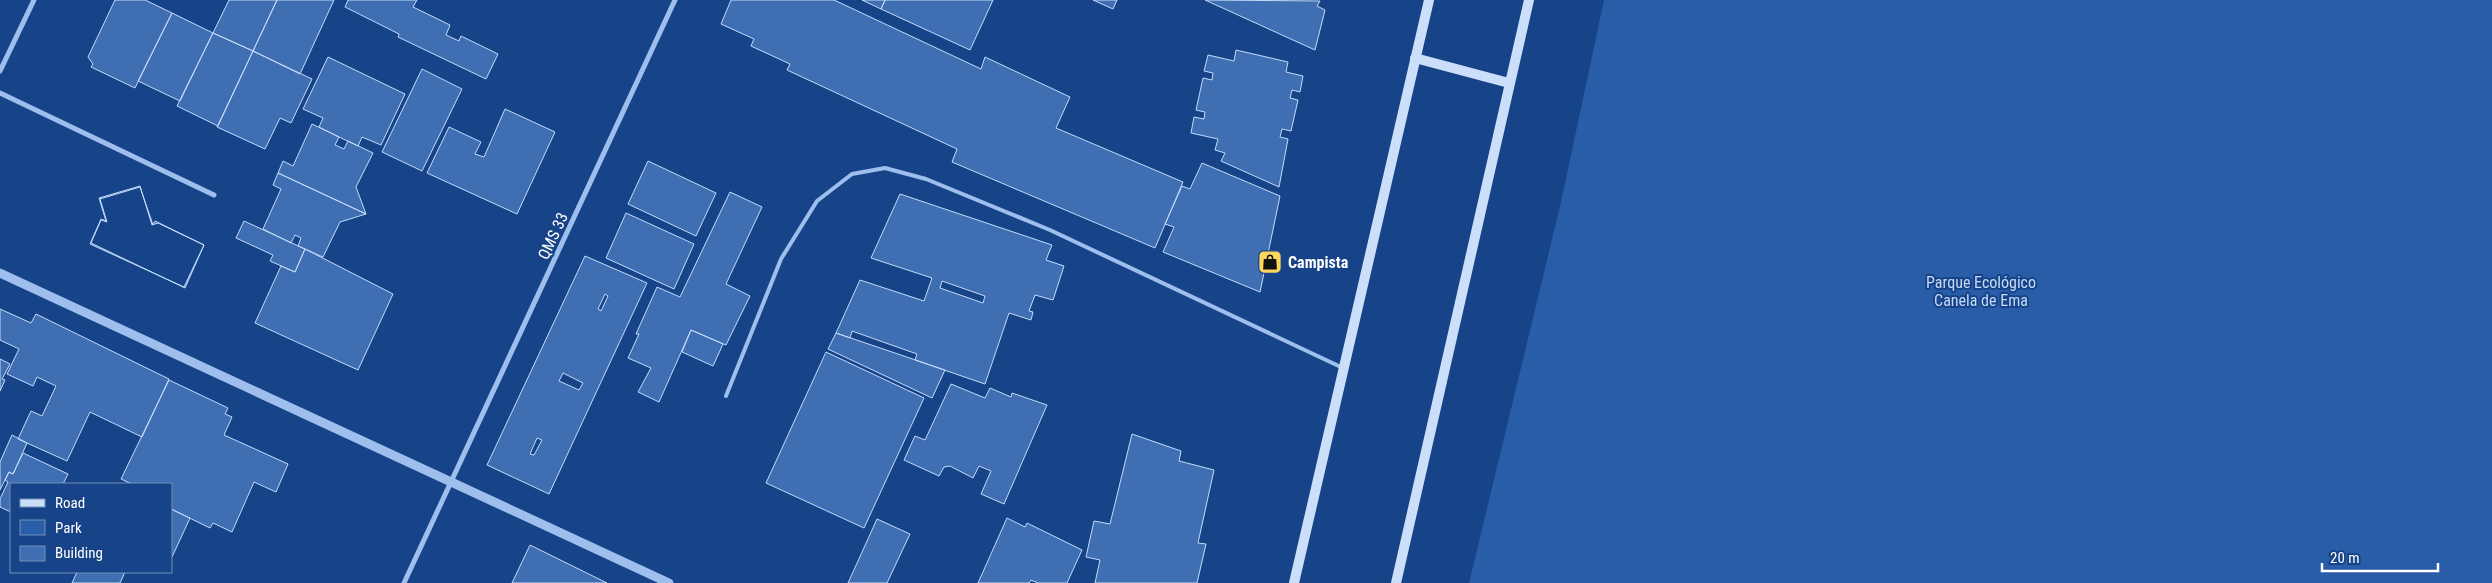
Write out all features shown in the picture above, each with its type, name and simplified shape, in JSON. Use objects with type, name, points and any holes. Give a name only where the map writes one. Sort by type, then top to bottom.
[{"type":"main road","points":[[1294,583],[1429,0]]},
{"type":"main road","points":[[1396,583],[1529,0]]},
{"type":"main road","points":[[1415,58],[1509,83]]},
{"type":"street","points":[[0,71],[34,0]]},
{"type":"street","name":"QMS 33","points":[[404,583],[453,482],[675,0]]},
{"type":"street","points":[[0,93],[214,195]]},
{"type":"street","points":[[0,273],[669,583]]},
{"type":"lane","points":[[726,396],[781,259],[817,202],[852,174],[885,168],[926,179],[1050,230],[1345,369]]},
{"type":"green space","name":"Parque Ecológico Canela de Ema","points":[[1604,0],[2492,0],[2492,583],[1469,583],[1561,202]]},
{"type":"building","points":[[115,0],[145,0],[172,13],[135,88],[91,67],[93,64],[88,57]]},
{"type":"building","points":[[229,0],[277,0],[253,51],[213,33]]},
{"type":"building","points":[[277,0],[334,0],[300,74],[253,51]]},
{"type":"building","points":[[348,0],[417,0],[413,7],[450,25],[446,35],[459,41],[461,36],[498,54],[486,79],[398,37],[399,34],[345,7]]},
{"type":"building","points":[[731,0],[834,0],[981,69],[985,57],[1070,97],[1056,128],[1183,182],[1155,248],[952,162],[957,149],[787,70],[790,64],[751,46],[754,39],[721,24]]},
{"type":"building","points":[[862,0],[885,0],[881,9]]},
{"type":"building","points":[[885,0],[993,0],[970,50],[881,9]]},
{"type":"building","points":[[1093,0],[1117,0],[1113,9]]},
{"type":"building","points":[[1205,0],[1320,1],[1317,6],[1325,10],[1315,50]]},
{"type":"building","points":[[172,13],[213,33],[180,101],[138,81]]},
{"type":"building","points":[[213,33],[253,51],[218,126],[177,106]]},
{"type":"building","points":[[1236,50],[1288,62],[1286,72],[1303,76],[1300,92],[1292,90],[1290,98],[1298,100],[1291,131],[1282,129],[1280,137],[1288,139],[1279,187],[1221,161],[1225,153],[1215,150],[1218,139],[1191,133],[1194,117],[1204,119],[1205,112],[1196,110],[1203,78],[1212,80],[1213,73],[1204,71],[1208,55],[1234,61]]},
{"type":"building","points":[[253,51],[312,79],[291,123],[280,118],[265,149],[217,127]]},
{"type":"building","points":[[328,57],[405,94],[381,145],[362,137],[358,146],[319,127],[323,118],[303,109]]},
{"type":"building","points":[[422,69],[462,89],[422,171],[382,152]]},
{"type":"building","points":[[505,109],[555,132],[517,214],[427,173],[449,127],[481,142],[475,154],[484,157]]},
{"type":"building","points":[[312,124],[339,137],[335,145],[344,149],[348,141],[373,153],[356,187],[366,214],[278,173],[283,161],[293,166]]},
{"type":"building","points":[[648,161],[716,193],[696,236],[628,204]]},
{"type":"building","points":[[1202,163],[1280,196],[1260,292],[1163,252],[1174,227],[1165,224],[1182,186],[1190,189]]},
{"type":"building","points":[[278,173],[366,214],[340,222],[323,257],[298,246],[301,238],[295,235],[291,243],[263,229],[281,189],[273,185]]},
{"type":"building","points":[[140,186],[152,225],[158,223],[204,245],[184,287],[90,244],[101,219],[106,221],[99,198]]},
{"type":"building","points":[[140,187],[153,225],[155,221],[204,245],[185,288],[91,243],[101,220],[107,222],[100,199]]},
{"type":"building","points":[[730,192],[762,207],[726,284],[750,296],[726,345],[691,330],[659,402],[638,392],[651,368],[628,358],[639,334],[636,334],[657,287],[680,297]]},
{"type":"building","points":[[900,194],[1052,245],[1046,260],[1064,266],[1053,300],[1035,295],[1029,311],[1033,312],[1031,320],[1009,313],[985,384],[915,360],[917,354],[852,331],[850,338],[836,333],[860,280],[924,301],[932,278],[871,258]],"holes":[[[942,281],[985,296],[983,303],[940,288]]]},
{"type":"building","points":[[626,213],[694,244],[674,289],[606,258]]},
{"type":"building","points":[[244,221],[305,249],[295,272],[270,261],[273,255],[236,238]]},
{"type":"building","points":[[305,249],[393,294],[358,370],[255,323],[281,266],[295,272]]},
{"type":"building","points":[[585,256],[647,283],[549,494],[487,465]],"holes":[[[605,294],[608,296],[601,311],[598,309]],[[563,373],[583,383],[579,390],[559,381]],[[537,438],[542,440],[534,455],[530,454]]]},
{"type":"building","points":[[0,309],[31,323],[36,314],[169,379],[142,437],[90,412],[67,461],[18,439],[31,411],[42,416],[56,386],[37,377],[33,386],[7,374],[19,349],[0,340]]},
{"type":"building","points":[[691,330],[723,344],[713,366],[682,352]]},
{"type":"building","points":[[836,333],[945,370],[932,398],[828,349]]},
{"type":"building","points":[[826,352],[924,398],[864,528],[766,483]]},
{"type":"building","points":[[0,359],[10,364],[2,379],[5,380],[0,391]]},
{"type":"building","points":[[169,380],[228,408],[225,414],[232,417],[224,435],[288,464],[276,492],[254,482],[232,532],[213,523],[210,528],[172,509],[172,483],[130,483],[121,479]]},
{"type":"building","points":[[951,384],[985,398],[990,388],[1011,397],[1012,393],[1047,405],[1004,504],[981,494],[991,471],[979,466],[973,478],[950,466],[944,467],[939,476],[904,460],[915,436],[925,440]]},
{"type":"building","points":[[1132,434],[1181,451],[1179,461],[1214,470],[1198,543],[1206,544],[1197,583],[1095,583],[1100,560],[1086,557],[1094,521],[1110,524]]},
{"type":"building","points":[[12,435],[27,443],[13,474],[9,472],[0,490],[0,462]]},
{"type":"building","points":[[23,453],[68,474],[64,483],[10,483],[10,512],[0,507],[0,499],[8,482],[5,480],[9,472],[13,474]]},
{"type":"building","points":[[172,509],[190,518],[172,557]]},
{"type":"building","points":[[1007,518],[1025,527],[1027,523],[1082,550],[1067,583],[1038,583],[1031,580],[1029,583],[978,583]]},
{"type":"building","points":[[877,519],[910,534],[887,583],[848,583]]},
{"type":"building","points":[[530,545],[607,583],[512,583]]},
{"type":"building","points":[[77,573],[125,573],[120,583],[72,583]]},
{"type":"place","name":"Campista","points":[[1270,262]]}]
